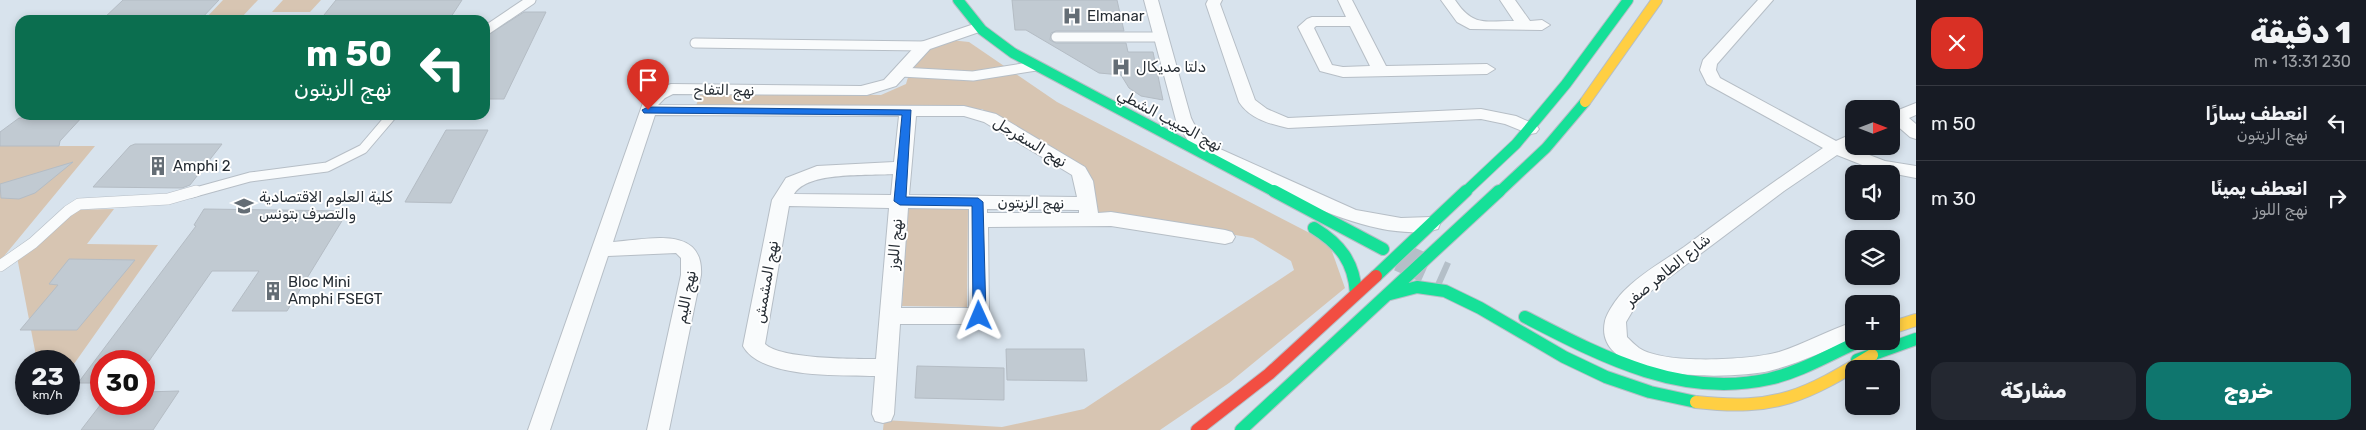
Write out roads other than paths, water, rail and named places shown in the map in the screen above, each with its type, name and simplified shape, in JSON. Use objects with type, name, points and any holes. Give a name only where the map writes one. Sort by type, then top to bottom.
[{"type":"street","name":"نهج الحبيب الشطي","points":[[958,0],[977,28],[1036,66],[1382,249]]},
{"type":"street","points":[[1152,0],[1160,37],[1187,130],[1198,142],[1214,153],[1352,216],[1392,224],[1431,224]]},
{"type":"street","points":[[1215,0],[1213,4],[1247,102],[1253,109],[1273,119],[1288,122],[1481,114],[1510,120],[1530,129]]},
{"type":"street","points":[[1345,0],[1380,71]]},
{"type":"street","points":[[1448,0],[1460,20],[1467,24],[1475,26],[1542,24]]},
{"type":"street","points":[[1507,0],[1525,24]]},
{"type":"street","points":[[1197,430],[1269,374],[1498,163],[1530,129],[1576,74],[1628,0]]},
{"type":"street","points":[[1241,430],[1276,400],[1382,298],[1518,176],[1546,148],[1592,94],[1657,0]]},
{"type":"street","points":[[1766,0],[1709,63],[1708,70],[1713,81],[1836,148],[1876,165],[1899,171],[1916,172]]},
{"type":"street","points":[[1355,21],[1312,22],[1306,27],[1326,68],[1343,72],[1487,70]]},
{"type":"street","name":"نهج التفاح","points":[[539,430],[651,101],[666,91],[861,91],[890,83],[924,46],[977,28]]},
{"type":"street","points":[[1047,72],[1051,83],[1061,93]]},
{"type":"street","points":[[688,111],[696,90]]},
{"type":"street","points":[[1900,115],[1916,108]]},
{"type":"street","name":"نهج السفرجل","points":[[648,110],[964,111],[990,118],[1078,171],[1084,181],[1088,211]]},
{"type":"street","name":"نهج اللوز","points":[[882,414],[908,112]]},
{"type":"street","points":[[1900,122],[1916,134]]},
{"type":"street","name":"شارع الطاهر صفر","points":[[1845,144],[1690,250],[1632,295],[1618,312],[1613,334],[1620,346],[1643,359],[1695,368],[1721,368],[1769,363],[1845,333]]},
{"type":"street","points":[[781,200],[792,182],[817,172],[902,168]]},
{"type":"street","points":[[781,200],[900,201]]},
{"type":"street","name":"نهج المشمش","points":[[781,200],[754,346],[755,350],[760,354],[777,360],[885,368]]},
{"type":"street","name":"نهج الزيتون","points":[[900,201],[978,211],[1088,211],[1224,237]]},
{"type":"street","points":[[890,316],[979,316],[978,211]]},
{"type":"street","points":[[1307,224],[1340,245],[1352,260],[1357,281],[1356,293]]},
{"type":"street","name":"نهج الليم","points":[[600,249],[678,246],[688,251],[693,259],[658,430]]},
{"type":"street","points":[[1382,298],[1405,288],[1435,288],[1591,372],[1652,393],[1710,404],[1763,404],[1786,399],[1824,384],[1872,355],[1909,325]]},
{"type":"street","points":[[1513,311],[1616,363],[1667,379],[1746,390],[1773,389],[1872,355]]},
{"type":"street","points":[[1716,385],[1735,385],[1769,379],[1845,347]]},
{"type":"lane","points":[[490,28],[531,0]]},
{"type":"lane","points":[[1056,37],[1160,37]]},
{"type":"lane","points":[[695,43],[924,46]]},
{"type":"lane","points":[[901,72],[973,76],[1036,66]]},
{"type":"lane","points":[[0,266],[33,243],[68,211],[79,204],[168,199],[250,177],[327,167],[363,149],[388,120]]},
{"type":"tunnel","points":[[1400,257],[1445,277]]},
{"type":"place","name":"Elmanar","points":[[1072,16]]},
{"type":"place","name":"دلتا مديكال","points":[[1121,67]]},
{"type":"place","name":"Amphi 2","points":[[158,166]]},
{"type":"place","name":"كلية العلوم الاقتصادية والتصرف بتونس","points":[[244,206]]},
{"type":"place","name":"Bloc Mini Amphi FSEGT","points":[[273,291]]}]
